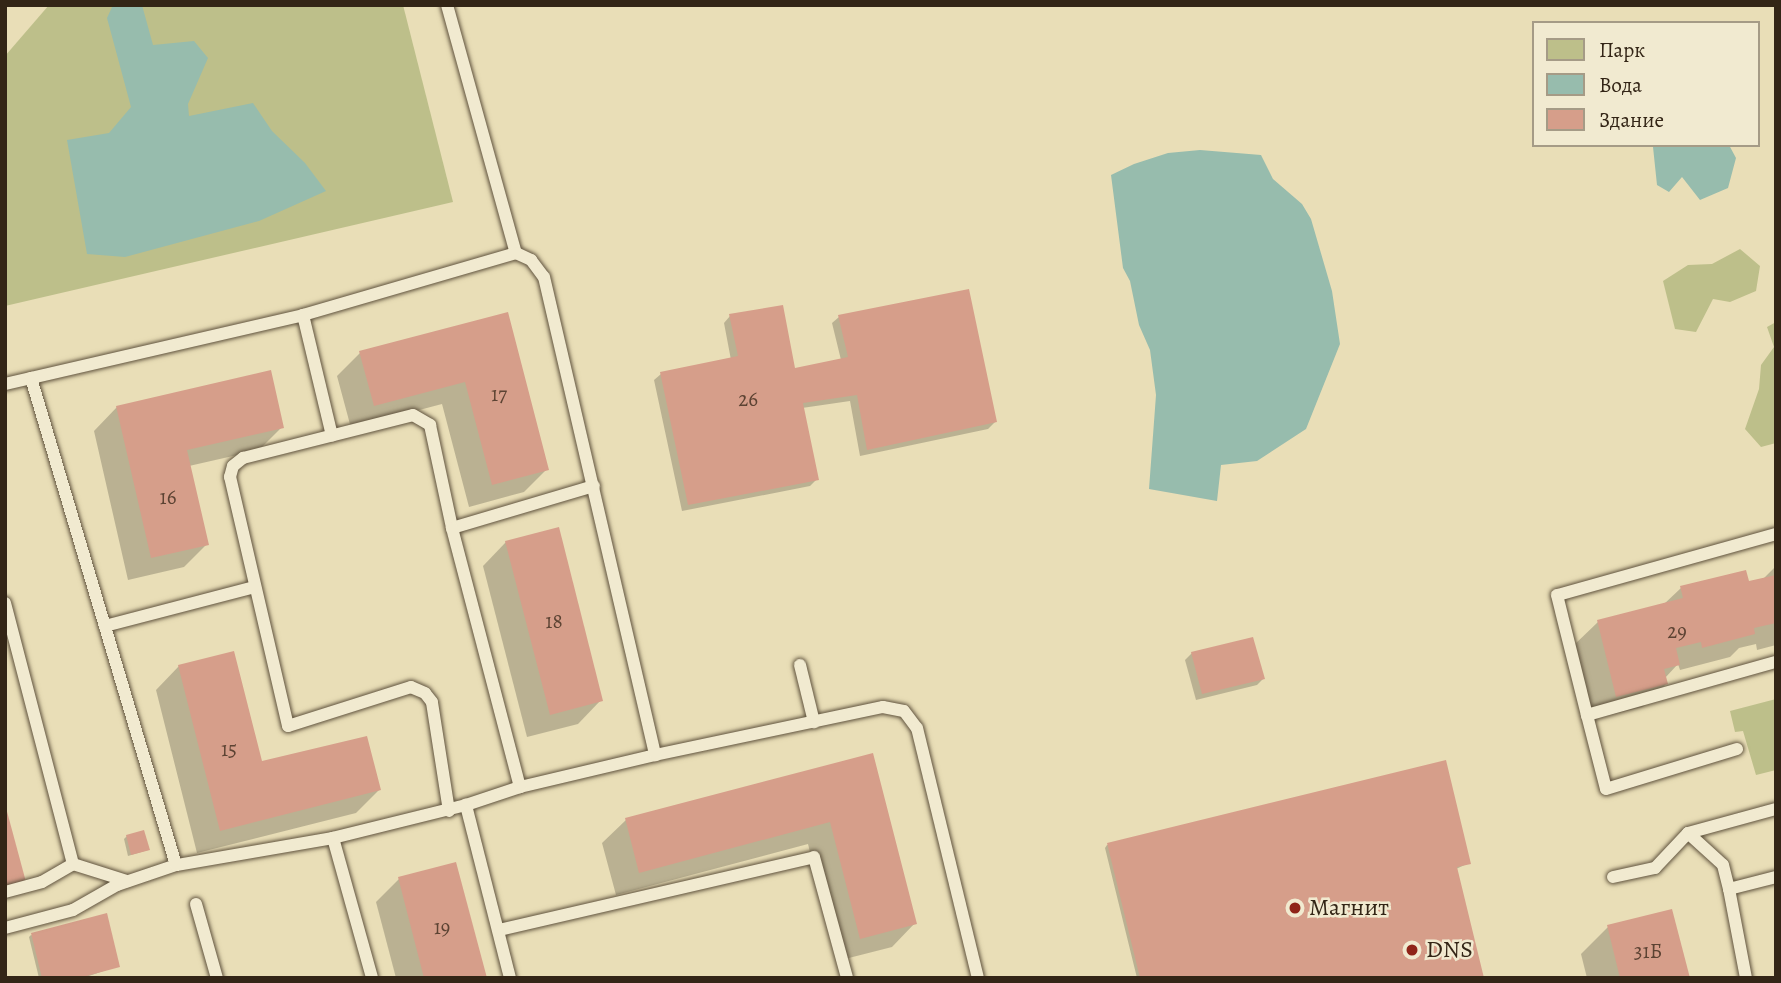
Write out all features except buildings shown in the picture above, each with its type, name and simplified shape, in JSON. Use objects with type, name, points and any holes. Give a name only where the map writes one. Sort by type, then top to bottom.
[{"type":"lane","points":[[447,5],[516,253]]},
{"type":"lane","points":[[5,384],[303,315],[516,253],[531,260],[544,277],[655,755]]},
{"type":"lane","points":[[303,315],[332,436]]},
{"type":"lane","points":[[31,378],[176,865]]},
{"type":"lane","points":[[449,811],[432,702],[425,694],[411,687],[288,726],[230,477],[233,466],[243,458],[413,415],[430,425],[452,528],[520,787]]},
{"type":"lane","points":[[452,528],[594,486]]},
{"type":"lane","points":[[1737,749],[1606,789],[1557,595],[1776,534]]},
{"type":"lane","points":[[105,626],[255,587]]},
{"type":"lane","points":[[5,603],[73,864]]},
{"type":"lane","points":[[1587,715],[1776,662]]},
{"type":"lane","points":[[800,665],[814,722]]},
{"type":"lane","points":[[5,928],[73,910],[127,881],[176,865],[333,838],[449,811],[520,787],[655,755],[883,707],[904,712],[917,729],[978,978]]},
{"type":"lane","points":[[466,805],[510,978]]},
{"type":"lane","points":[[1613,877],[1655,868],[1688,833],[1776,809]]},
{"type":"lane","points":[[1688,833],[1723,864],[1746,978]]},
{"type":"lane","points":[[333,838],[372,978]]},
{"type":"lane","points":[[499,930],[814,857],[847,978]]},
{"type":"lane","points":[[5,892],[42,882],[73,864],[127,881]]},
{"type":"lane","points":[[1730,889],[1776,877]]},
{"type":"lane","points":[[195,904],[218,978]]},
{"type":"green space","points":[[49,5],[403,5],[453,202],[5,306],[5,56]]},
{"type":"green space","points":[[1740,249],[1760,266],[1756,291],[1730,302],[1713,299],[1696,332],[1675,329],[1663,281],[1688,265],[1712,264]]},
{"type":"green space","points":[[1776,322],[1776,443],[1761,447],[1745,429],[1759,389],[1761,365],[1774,347],[1767,327]]},
{"type":"green space","points":[[1776,699],[1776,770],[1756,775],[1743,731],[1735,732],[1730,711]]},
{"type":"water","points":[[113,5],[142,5],[153,45],[194,41],[208,58],[188,104],[189,116],[253,103],[272,131],[305,163],[326,191],[259,221],[125,257],[87,254],[67,140],[109,133],[131,107],[107,18]]},
{"type":"water","points":[[1653,147],[1730,147],[1736,158],[1728,188],[1700,200],[1682,177],[1669,192],[1657,185]]},
{"type":"water","points":[[1200,150],[1261,155],[1273,179],[1302,204],[1311,219],[1332,291],[1340,344],[1306,429],[1257,461],[1221,465],[1217,501],[1149,489],[1156,395],[1150,350],[1139,325],[1130,281],[1123,268],[1111,175],[1168,153]]},
{"type":"place","name":"Магнит","points":[[1295,908]]},
{"type":"place","name":"DNS","points":[[1412,950]]}]
